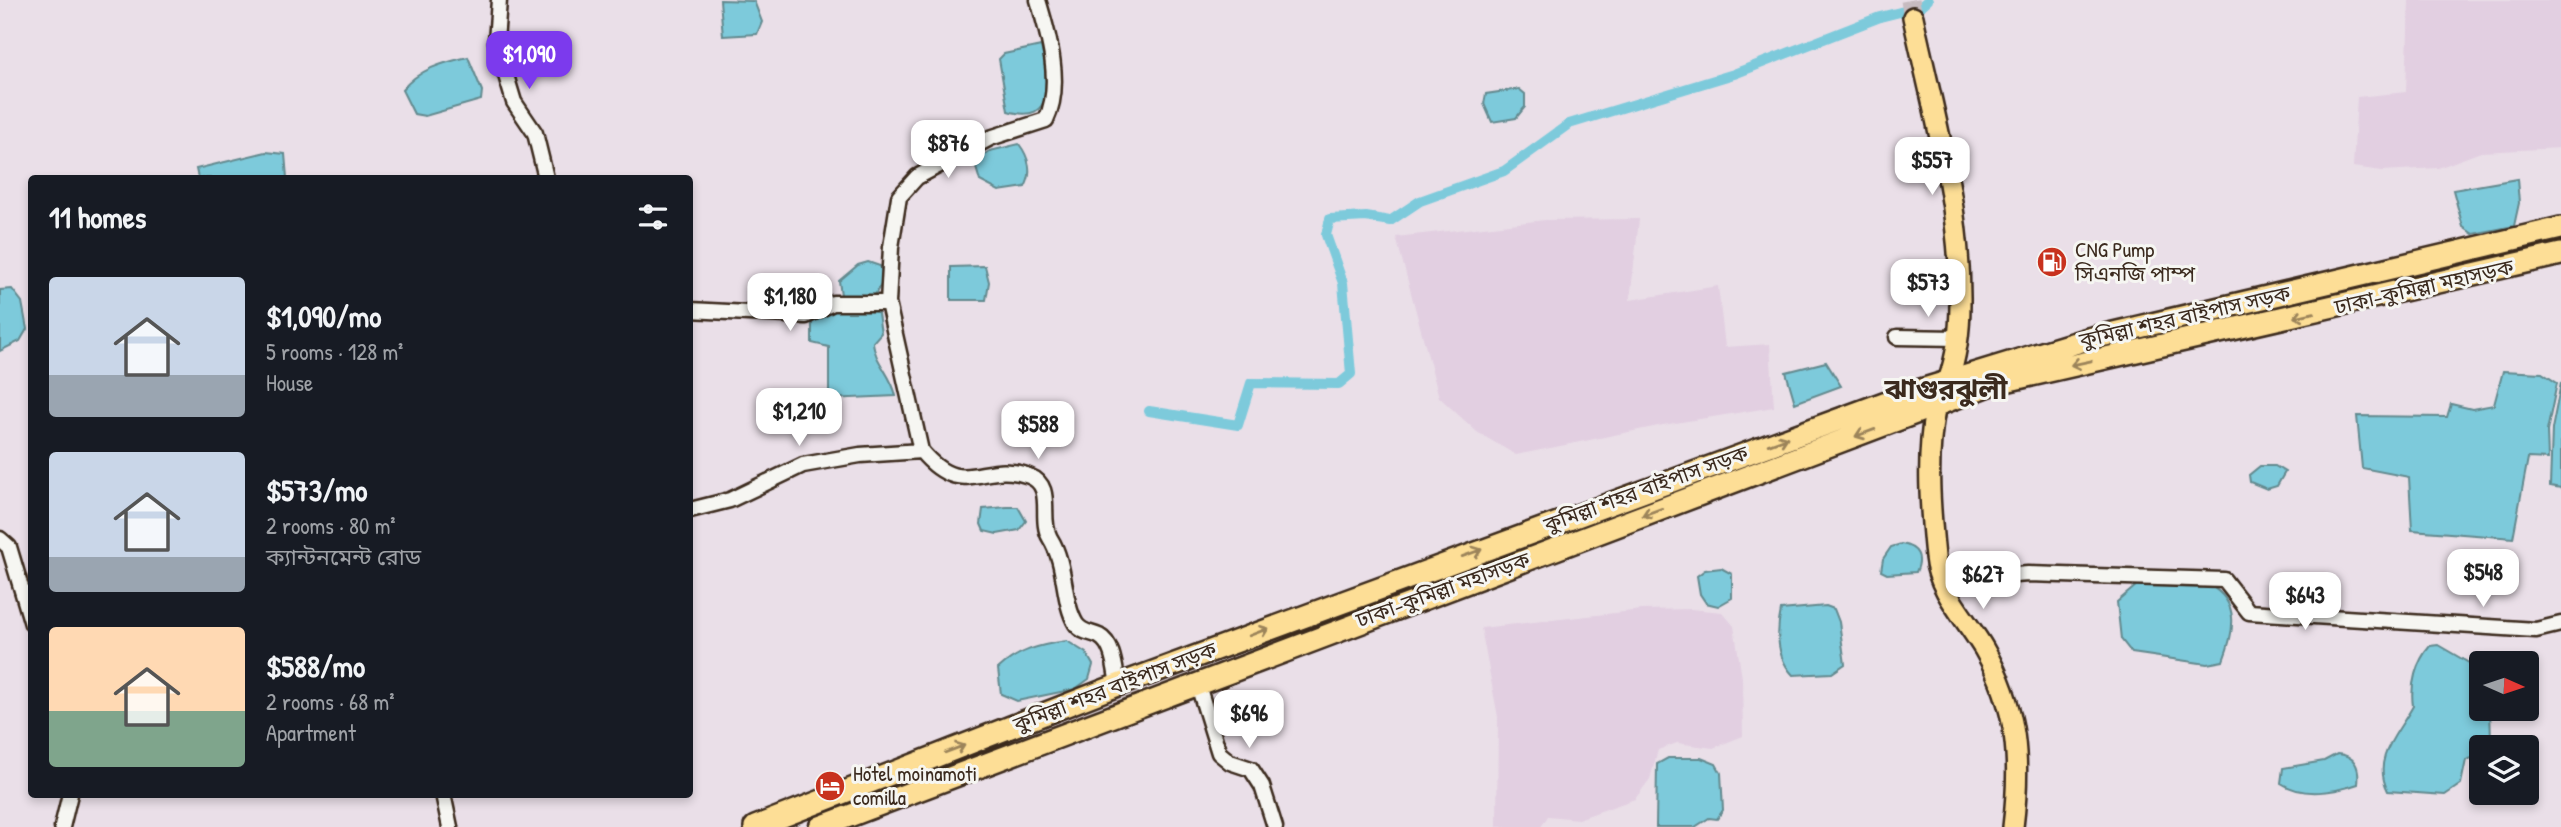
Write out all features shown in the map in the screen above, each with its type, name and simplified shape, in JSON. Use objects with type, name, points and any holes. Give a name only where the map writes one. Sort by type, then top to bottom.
[{"type":"highway","name":"কুমিল্লা শহর বাইপাস সড়ক","points":[[755,827],[1118,685],[1572,516],[1948,381],[2088,338],[2561,228]]},
{"type":"highway","name":"ঢাকা–কুমিল্লা মহাসড়ক","points":[[820,827],[1197,682],[1992,384],[2561,254]]},
{"type":"main road","points":[[1913,17],[1953,200],[1960,302],[1958,338],[1948,381],[1935,407],[1927,482],[1935,560],[1940,581],[1985,651],[2006,695],[2016,734],[2019,777],[2013,827]]},
{"type":"street","points":[[499,0],[496,43],[514,102],[535,133],[545,175]]},
{"type":"street","points":[[1038,0],[1051,44],[1052,107],[1045,120],[990,138],[917,177],[899,197],[891,247],[888,303],[920,451],[937,470],[947,475],[1005,472],[1029,476],[1041,484],[1046,500],[1048,534],[1058,549],[1074,621],[1082,631],[1099,636],[1107,642],[1118,685]]},
{"type":"street","points":[[693,310],[806,316],[833,303],[888,303]]},
{"type":"street","points":[[1897,337],[1958,338]]},
{"type":"street","points":[[693,509],[730,500],[803,465],[860,455],[920,451]]},
{"type":"street","points":[[0,538],[9,547],[28,611]]},
{"type":"street","points":[[1940,581],[2028,574],[2224,580],[2249,611],[2536,629],[2561,624]]},
{"type":"street","points":[[1197,682],[1219,753],[1230,762],[1251,769],[1262,786],[1275,827]]},
{"type":"street","points":[[62,827],[69,798]]},
{"type":"street","points":[[444,798],[450,827]]},
{"type":"shaded area","points":[[2409,0],[2561,0],[2561,148],[2481,152],[2438,168],[2382,171],[2353,167],[2357,97],[2406,92]]},
{"type":"shaded area","points":[[1639,219],[1630,300],[1718,286],[1725,347],[1770,344],[1774,407],[1663,425],[1516,455],[1477,432],[1439,397],[1396,237],[1545,220]]},
{"type":"shaded area","points":[[1691,609],[1722,612],[1734,626],[1742,678],[1743,736],[1713,748],[1677,743],[1658,750],[1650,779],[1635,799],[1578,819],[1548,816],[1541,827],[1497,827],[1498,717],[1481,628],[1642,610]]},
{"type":"water","points":[[720,0],[754,1],[762,22],[757,34],[723,36]]},
{"type":"water","points":[[1041,46],[1047,84],[1042,105],[1035,112],[1024,114],[1008,111],[999,59],[1004,54]]},
{"type":"water","points":[[468,57],[482,91],[481,100],[425,116],[414,114],[402,90],[416,77],[432,68]]},
{"type":"water","points":[[1519,89],[1525,94],[1525,107],[1516,118],[1492,122],[1484,104],[1486,94]]},
{"type":"water","points":[[1019,144],[1029,165],[1025,187],[999,191],[980,181],[974,161],[990,151]]},
{"type":"water","points":[[266,152],[285,154],[287,175],[197,175],[196,169]]},
{"type":"water","points":[[2517,179],[2519,203],[2514,226],[2473,234],[2463,227],[2453,190]]},
{"type":"water","points":[[868,262],[880,266],[885,276],[874,297],[841,295],[839,281],[858,265]]},
{"type":"water","points":[[985,266],[989,282],[986,300],[951,300],[951,267]]},
{"type":"water","points":[[12,289],[22,302],[27,329],[20,341],[0,351],[0,290]]},
{"type":"water","points":[[845,306],[877,307],[881,333],[873,342],[874,349],[896,396],[829,399],[829,347],[812,343],[812,319]]},
{"type":"water","points":[[1826,362],[1841,386],[1795,403],[1786,372]]},
{"type":"water","points":[[2503,371],[2542,373],[2557,383],[2547,431],[2548,459],[2528,458],[2513,538],[2412,530],[2409,477],[2362,468],[2357,416],[2447,417],[2451,404],[2472,409],[2494,405]]},
{"type":"water","points":[[2561,383],[2561,488],[2550,486],[2552,429]]},
{"type":"water","points":[[2260,466],[2275,466],[2285,472],[2277,486],[2267,489],[2250,482],[2249,475]]},
{"type":"water","points":[[1018,507],[1026,521],[1019,530],[997,534],[984,531],[981,524],[983,509]]},
{"type":"water","points":[[1901,544],[1915,550],[1919,557],[1916,572],[1887,574],[1881,571],[1883,559],[1891,547]]},
{"type":"water","points":[[1721,568],[1732,574],[1732,598],[1718,606],[1706,603],[1700,594],[1697,576],[1705,570]]},
{"type":"water","points":[[2137,585],[2209,585],[2219,592],[2226,600],[2232,618],[2230,639],[2223,661],[2207,664],[2132,653],[2121,639],[2117,602]]},
{"type":"water","points":[[1826,606],[1834,609],[1839,622],[1845,664],[1832,673],[1793,675],[1784,661],[1779,645],[1781,610]]},
{"type":"water","points":[[1067,641],[1086,653],[1093,665],[1089,679],[1075,689],[1017,701],[1001,694],[998,669],[1029,649]]},
{"type":"water","points":[[2438,645],[2469,663],[2469,721],[2490,721],[2491,735],[2469,735],[2469,759],[2466,760],[2461,784],[2445,795],[2388,791],[2384,779],[2384,757],[2413,706],[2413,682],[2421,659],[2430,646]]},
{"type":"water","points":[[2337,754],[2352,759],[2355,763],[2358,784],[2329,791],[2309,792],[2299,791],[2281,783],[2283,768],[2324,761]]},
{"type":"water","points":[[1668,758],[1701,758],[1716,764],[1721,773],[1723,810],[1717,819],[1709,818],[1695,827],[1656,827],[1657,764]]},
{"type":"waterway","points":[[1149,411],[1238,425],[1251,383],[1339,384],[1351,374],[1343,283],[1326,235],[1330,219],[1366,217],[1390,221],[1420,201],[1504,171],[1569,124],[1734,74],[1880,17],[1920,7],[1928,0]]},
{"type":"tunnel","points":[[1910,0],[1913,17]]},
{"type":"place","name":"CNG Pump সিএনজি পাম্প","points":[[2052,262]]},
{"type":"place","name":"Hotel moinamoti comilla","points":[[830,786]]},
{"type":"district","name":"ঝাগুরঝুলী","points":[[1946,389]]}]
